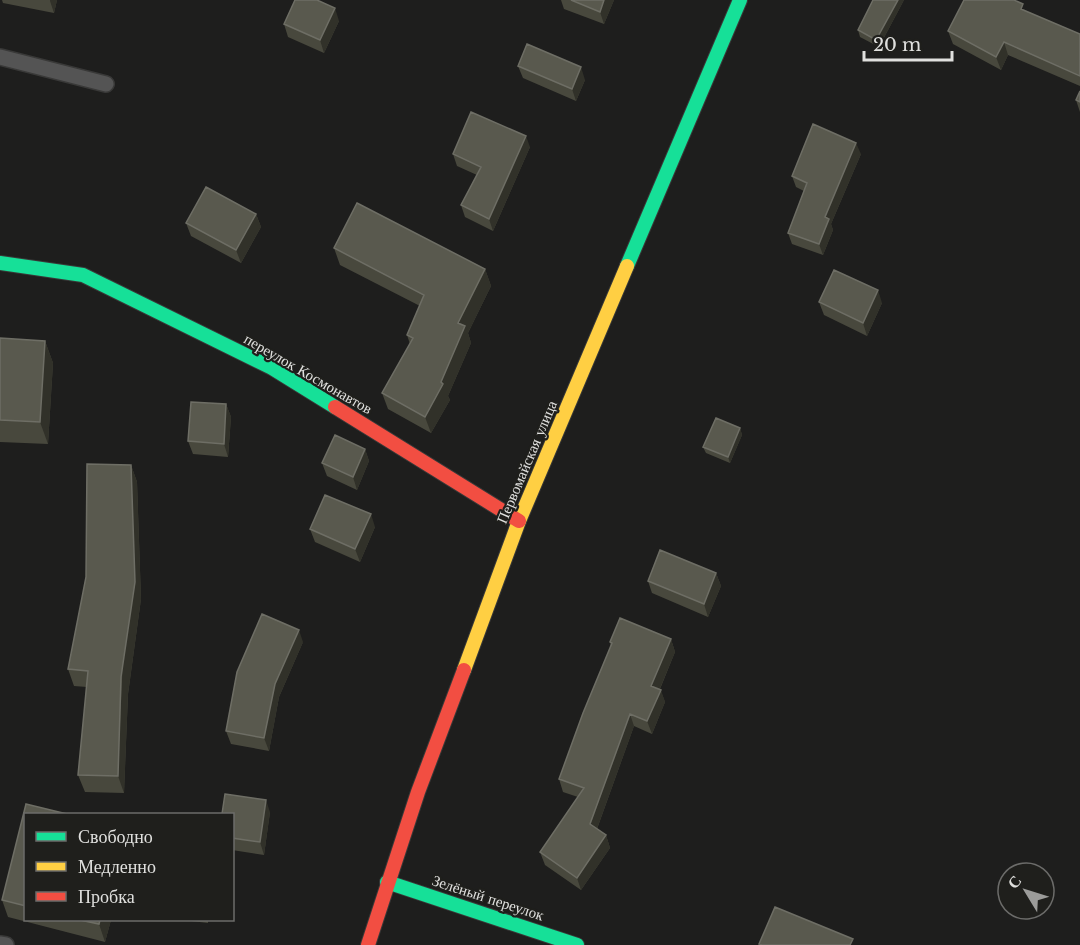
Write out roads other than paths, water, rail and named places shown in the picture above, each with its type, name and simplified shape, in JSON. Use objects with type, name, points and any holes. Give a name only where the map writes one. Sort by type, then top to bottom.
[{"type":"main road","name":"Первомайская улица","points":[[368,945],[418,792],[519,521],[740,0]]},
{"type":"main road","name":"переулок Космонавтов","points":[[0,263],[83,275],[261,363],[519,521]]},
{"type":"main road","name":"Зелёный переулок","points":[[387,882],[578,945]]},
{"type":"lane","points":[[0,57],[106,84]]},
{"type":"lane","points":[[0,944],[6,945]]}]
